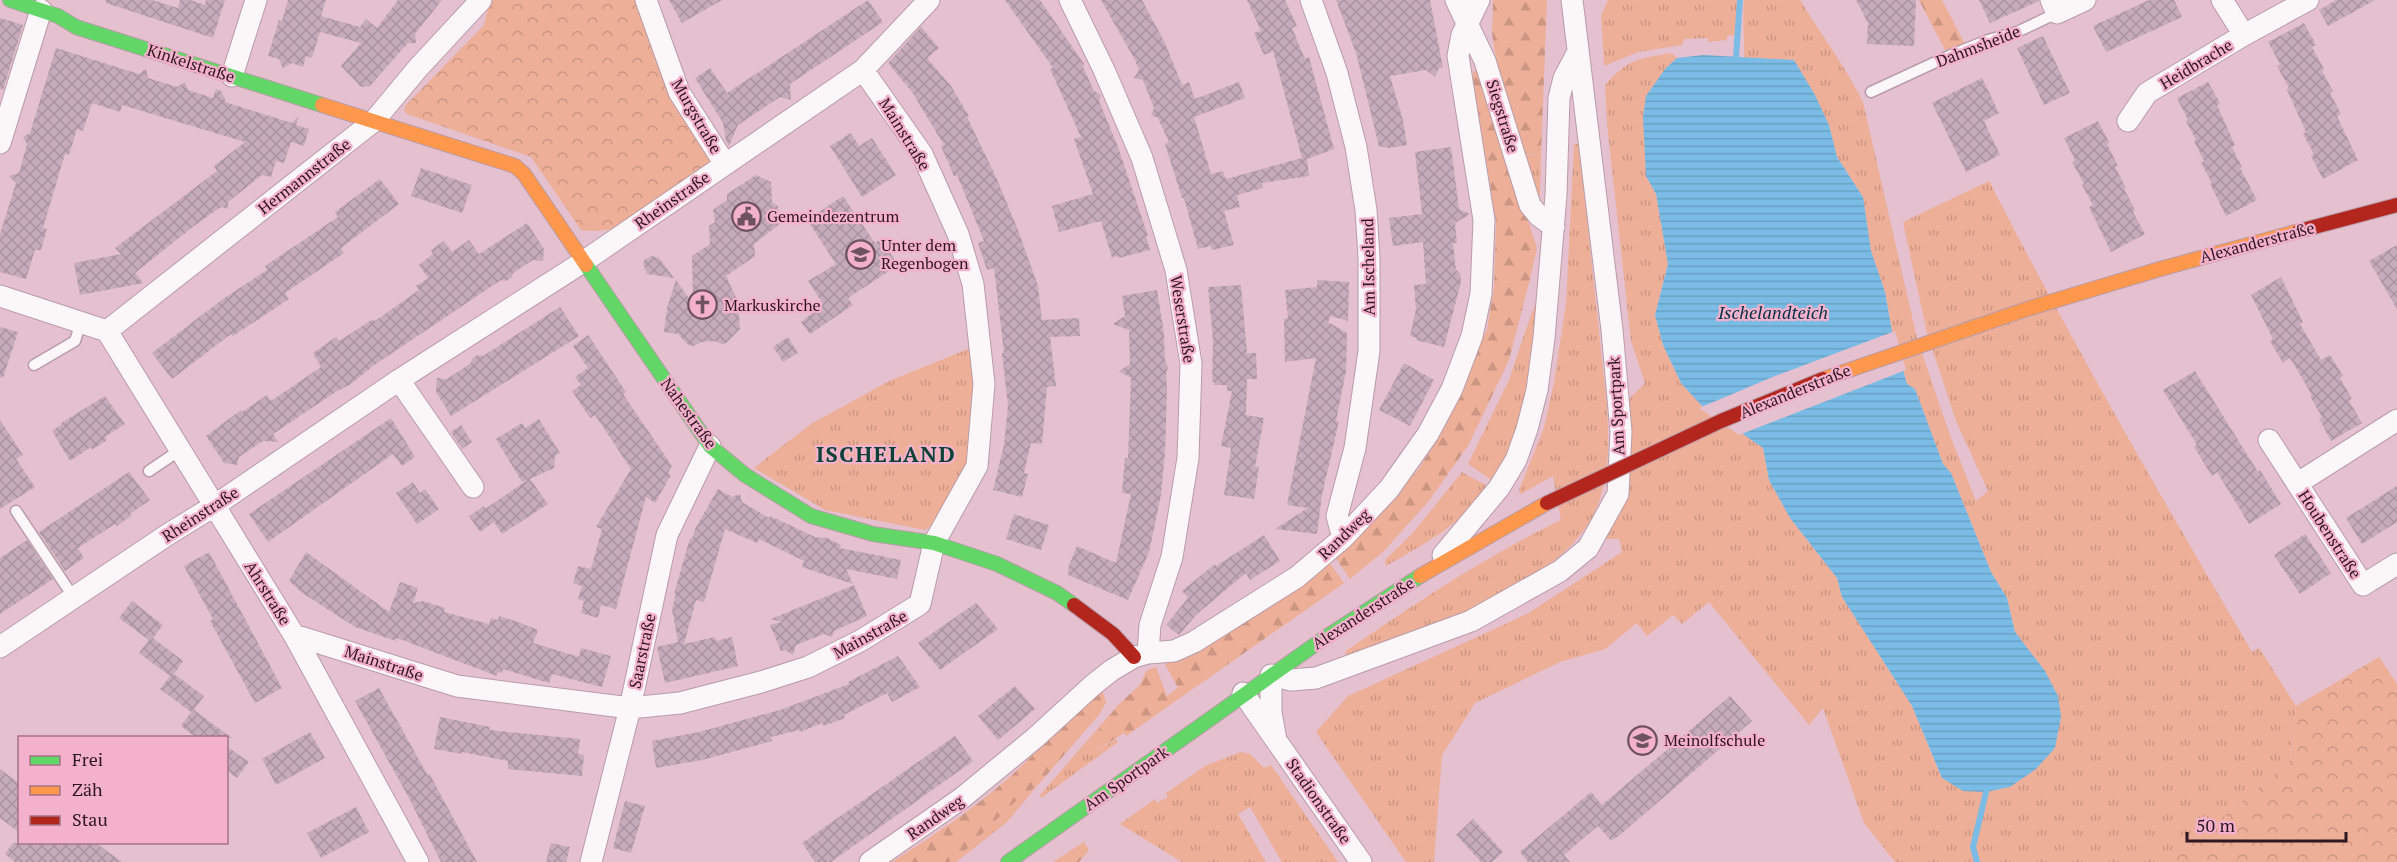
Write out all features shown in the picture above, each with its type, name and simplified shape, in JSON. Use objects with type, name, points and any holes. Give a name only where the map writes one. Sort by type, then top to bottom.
[{"type":"main road","name":"Kinkelstraße","points":[[10,0],[54,9],[76,27],[374,121]]},
{"type":"main road","name":"Nahestraße","points":[[374,121],[503,161],[519,169],[710,446],[745,475],[811,516],[873,534],[934,543],[997,564],[1057,593],[1141,655]]},
{"type":"main road","name":"Alexanderstraße","points":[[1243,693],[1433,567],[1547,503],[1669,444],[1782,395],[1912,347],[2030,308],[2160,269],[2397,204]]},
{"type":"main road","name":"Am Sportpark","points":[[1008,862],[1243,693]]},
{"type":"street","points":[[232,76],[256,0]]},
{"type":"street","name":"Hermannstraße","points":[[107,331],[374,121],[418,68],[481,0]]},
{"type":"street","name":"Murgstraße","points":[[646,0],[680,92],[724,164]]},
{"type":"street","name":"Rheinstraße","points":[[0,647],[214,506],[399,380],[583,262],[863,70],[929,0]]},
{"type":"street","name":"Weserstraße","points":[[1070,0],[1104,70],[1142,158],[1176,270],[1191,364],[1188,458],[1172,557],[1141,655]]},
{"type":"street","name":"Am Ischeland","points":[[1311,0],[1337,73],[1356,147],[1366,210],[1370,257],[1369,351],[1355,448],[1337,516],[1343,538]]},
{"type":"street","name":"Siegstraße","points":[[1456,0],[1485,61],[1530,205],[1538,215],[1554,227]]},
{"type":"street","name":"Randweg","points":[[870,862],[962,798],[1035,738],[1093,684],[1141,655],[1174,651],[1194,642],[1297,577],[1343,538],[1389,489],[1428,434],[1452,389],[1472,336],[1481,294],[1484,220],[1458,56],[1462,34],[1479,0]]},
{"type":"street","name":"Am Sportpark","points":[[1271,675],[1291,680],[1316,678],[1471,621],[1560,572],[1588,548],[1618,494],[1621,432],[1612,330],[1572,0]]},
{"type":"street","name":"Dahmsheide","points":[[2054,7],[2085,0]]},
{"type":"street","name":"Heidbrache","points":[[2222,0],[2244,35]]},
{"type":"street","name":"Heidbrache","points":[[2128,122],[2147,93],[2308,0]]},
{"type":"street","points":[[0,143],[54,9]]},
{"type":"street","points":[[1433,567],[1499,488],[1516,460],[1527,429],[1537,390],[1545,338],[1554,227],[1559,98],[1564,78],[1578,52]]},
{"type":"street","name":"Mainstraße","points":[[294,635],[457,686],[630,708],[680,703],[808,667],[860,641],[920,604],[934,543],[977,466],[984,384],[973,284],[958,234],[922,154],[863,70]]},
{"type":"street","points":[[0,296],[107,331]]},
{"type":"street","name":"Ahrstraße","points":[[107,331],[294,635],[418,862]]},
{"type":"street","points":[[399,380],[473,487]]},
{"type":"street","name":"Houbenstraße","points":[[2298,483],[2397,420]]},
{"type":"street","name":"Houbenstraße","points":[[2269,440],[2363,585],[2397,564]]},
{"type":"street","name":"Saarstraße","points":[[591,862],[630,708],[667,535],[710,446]]},
{"type":"street","name":"Stadionstraße","points":[[1271,675],[1271,712],[1276,740]]},
{"type":"street","name":"Stadionstraße","points":[[1243,693],[1361,862]]},
{"type":"lane","name":"Dahmsheide","points":[[1871,92],[1951,55],[1988,40],[2017,32],[2054,7]]},
{"type":"lane","points":[[34,365],[75,341],[81,322]]},
{"type":"lane","points":[[149,471],[180,450]]},
{"type":"lane","points":[[16,511],[74,598]]},
{"type":"green space","points":[[490,0],[646,0],[725,164],[675,199],[638,220],[599,231],[581,230],[531,157],[407,114],[404,110],[406,105],[484,25]]},
{"type":"green space","points":[[1493,0],[1547,0],[1541,154],[1524,154],[1497,65],[1492,34]]},
{"type":"green space","points":[[1608,0],[1738,0],[1735,35],[1727,36],[1727,40],[1708,42],[1708,38],[1684,39],[1682,45],[1638,52],[1604,66],[1601,16]]},
{"type":"green space","points":[[1744,0],[1800,0],[1863,102],[1917,338],[1948,430],[1976,501],[1988,491],[1956,421],[1927,333],[1903,222],[1989,181],[2084,359],[2218,594],[2252,652],[2259,648],[2296,706],[2290,761],[2231,811],[2165,862],[1895,862],[1864,823],[1823,708],[1809,725],[1709,602],[1682,624],[1673,615],[1647,636],[1637,623],[1605,649],[1560,662],[1475,703],[1442,755],[1434,862],[1406,862],[1316,732],[1348,696],[1527,614],[1622,552],[1619,539],[1601,539],[1624,404],[1645,383],[1631,341],[1607,124],[1605,85],[1621,69],[1635,61],[1672,53],[1677,58],[1665,69],[1645,146],[1646,176],[1656,194],[1668,264],[1655,315],[1663,345],[1681,383],[1701,405],[1763,448],[1769,480],[1790,518],[1837,578],[1842,597],[1912,706],[1942,779],[2045,671],[2015,632],[2007,598],[1991,572],[1951,473],[1943,464],[1915,389],[1907,384],[1892,331],[1885,292],[1871,251],[1863,197],[1837,157],[1829,125],[1794,60],[1744,58]]},
{"type":"green space","points":[[1919,0],[1942,0],[1965,44],[1945,50]]},
{"type":"green space","points":[[1477,69],[1480,71],[1537,248],[1530,279],[1509,360],[1468,446],[1428,502],[1384,551],[1350,579],[1335,557],[1353,542],[1418,470],[1444,429],[1487,329],[1494,288],[1496,222],[1473,80],[1473,72]]},
{"type":"green space","points":[[1574,144],[1579,144],[1607,407],[1606,470],[1597,507],[1580,535],[1555,560],[1524,582],[1450,619],[1347,659],[1345,653],[1347,650],[1425,598],[1506,549],[1561,520],[1553,476],[1521,494],[1519,490],[1544,428],[1554,382],[1566,304]]},
{"type":"green space","points":[[1541,154],[1540,195],[1535,196],[1524,155]]},
{"type":"green space","points":[[1541,291],[1535,347],[1524,403],[1511,444],[1493,481],[1468,464],[1509,380]]},
{"type":"green space","points":[[978,345],[977,466],[939,520],[925,530],[825,510],[754,468],[811,424],[889,381]]},
{"type":"green space","points":[[1462,472],[1489,487],[1478,501],[1454,523],[1429,541],[1386,566],[1385,560],[1412,534]]},
{"type":"green space","points":[[1329,562],[1344,583],[1126,736],[1124,733],[1096,751],[1089,742],[1118,705],[1140,685],[1146,671],[1156,667],[1167,696],[1178,688],[1165,664],[1188,654]]},
{"type":"green space","points":[[2379,657],[2397,684],[2397,862],[2165,862],[2231,811],[2290,761],[2296,706]]},
{"type":"green space","points":[[1103,692],[1106,703],[1099,715],[1037,786],[1010,806],[967,849],[949,862],[892,862],[991,793],[1077,713]]},
{"type":"green space","points":[[1118,705],[1089,742],[1097,751],[1116,739],[1118,742],[1041,798],[1040,795]]},
{"type":"green space","points":[[1241,752],[1250,754],[1264,768],[1271,765],[1338,862],[1282,862],[1250,807],[1238,814],[1266,862],[1182,862],[1120,824],[1155,799],[1157,803],[1168,797],[1166,793],[1207,765]]},
{"type":"green space","points":[[1037,786],[1007,822],[956,862],[949,862],[967,849],[1010,806]]},
{"type":"green space","points":[[1084,842],[1089,850],[1079,862],[1053,862]]},
{"type":"water","name":"Ischelandteich","points":[[1703,55],[1794,60],[1815,95],[1829,125],[1837,157],[1863,197],[1871,251],[1885,292],[1892,331],[1907,384],[1915,389],[1943,464],[1951,473],[1991,572],[2007,598],[2015,632],[2045,671],[2058,696],[2061,717],[2055,748],[2036,769],[2010,787],[1986,792],[1963,791],[1942,778],[1912,706],[1842,597],[1837,578],[1790,518],[1769,480],[1763,448],[1701,405],[1681,383],[1663,345],[1655,315],[1668,264],[1656,194],[1646,176],[1643,117],[1646,96],[1665,69],[1677,58]]},
{"type":"pier","points":[[1895,331],[1906,370],[1739,435],[1699,408],[1775,376]]},
{"type":"building","points":[[106,0],[152,0],[178,8],[180,0],[190,0],[205,5],[206,0],[225,0],[213,38],[106,3]]},
{"type":"building","points":[[288,0],[326,0],[321,16],[360,27],[366,19],[377,28],[398,0],[442,0],[415,34],[416,43],[408,43],[370,86],[361,87],[341,66],[361,43],[320,32],[312,58],[306,56],[303,67],[292,63],[283,68],[279,59],[268,56]]},
{"type":"building","points":[[669,0],[722,0],[682,23]]},
{"type":"building","points":[[868,0],[883,22],[790,84],[791,100],[780,97],[738,125],[729,146],[723,123],[695,78],[710,68],[727,93]]},
{"type":"building","points":[[1005,0],[1040,0],[1084,64],[1083,67],[1094,91],[1101,95],[1099,101],[1118,147],[1148,236],[1146,236],[1150,250],[1112,258],[1101,221],[1059,232],[1052,206],[1093,194],[1074,139],[1081,137],[1050,69],[1053,68]]},
{"type":"building","points":[[1101,0],[1142,0],[1165,43],[1182,85],[1189,82],[1195,99],[1239,82],[1245,98],[1194,117],[1211,174],[1223,171],[1226,179],[1302,158],[1273,51],[1264,55],[1254,33],[1261,31],[1247,0],[1285,0],[1297,26],[1292,28],[1305,59],[1309,57],[1334,149],[1307,159],[1309,176],[1262,183],[1263,188],[1237,195],[1240,207],[1224,211],[1234,245],[1212,250],[1211,246],[1198,249],[1184,198],[1182,198],[1165,144],[1169,142],[1158,118],[1151,115],[1154,108],[1143,80],[1134,78],[1139,70],[1135,60]]},
{"type":"building","points":[[1336,0],[1430,0],[1443,68],[1439,68],[1435,77],[1426,70],[1390,76],[1403,120],[1407,145],[1389,148],[1379,146],[1356,53]]},
{"type":"building","points":[[1856,0],[1916,0],[1914,46],[1867,44],[1868,23]]},
{"type":"building","points":[[1979,0],[2038,0],[2039,1],[1990,23]]},
{"type":"building","points":[[2149,0],[2174,0],[2182,17],[2106,52],[2093,26]]},
{"type":"building","points":[[2336,0],[2375,0],[2328,26],[2319,10]]},
{"type":"building","points":[[0,18],[23,25],[3,90],[0,89]]},
{"type":"building","points":[[2304,23],[2316,45],[2312,47],[2333,91],[2330,93],[2341,114],[2337,116],[2358,160],[2323,179],[2311,156],[2314,154],[2303,134],[2306,132],[2287,90],[2289,88],[2277,66],[2280,64],[2268,42]]},
{"type":"building","points":[[921,27],[939,48],[927,58],[951,86],[969,116],[967,117],[1018,230],[1038,286],[1042,320],[1079,318],[1080,336],[1050,337],[1056,386],[1047,387],[1042,444],[1031,443],[1024,473],[1028,474],[1022,497],[993,490],[1004,445],[1008,406],[994,268],[987,270],[978,243],[984,241],[957,175],[954,176],[941,146],[944,145],[912,92],[888,63]]},
{"type":"building","points":[[2043,36],[2070,93],[2044,105],[2017,48]]},
{"type":"building","points":[[56,48],[139,74],[146,69],[148,78],[177,87],[185,82],[188,90],[213,98],[216,89],[221,91],[226,102],[292,123],[299,116],[296,125],[309,129],[304,146],[291,142],[284,163],[276,161],[271,177],[262,175],[228,202],[228,209],[221,207],[135,273],[143,283],[80,295],[74,263],[121,254],[115,248],[217,171],[214,166],[245,142],[122,105],[120,112],[92,103],[83,131],[77,129],[69,155],[65,154],[43,228],[47,229],[41,250],[35,250],[26,279],[0,272],[0,234],[16,183],[9,176],[19,173],[27,144],[23,137],[30,133]]},
{"type":"building","points":[[1982,78],[1999,113],[1984,121],[2000,155],[1966,172],[1932,103]]},
{"type":"building","points":[[2208,82],[2220,103],[2217,105],[2235,145],[2232,147],[2242,167],[2240,168],[2257,200],[2226,216],[2201,163],[2204,161],[2177,98]]},
{"type":"building","points":[[2098,121],[2109,142],[2107,144],[2118,166],[2115,167],[2135,210],[2133,212],[2145,234],[2111,252],[2089,207],[2093,205],[2072,162],[2075,160],[2064,138]]},
{"type":"building","points":[[851,133],[859,146],[872,138],[896,175],[862,197],[830,146]]},
{"type":"building","points":[[1451,147],[1459,209],[1470,214],[1455,223],[1457,243],[1453,243],[1456,270],[1460,273],[1461,282],[1444,347],[1416,340],[1417,338],[1410,336],[1416,309],[1414,285],[1426,284],[1423,242],[1393,246],[1389,218],[1422,214],[1415,152]]},
{"type":"building","points":[[421,168],[472,185],[462,213],[411,196]]},
{"type":"building","points":[[756,175],[771,182],[772,202],[778,206],[780,224],[754,244],[755,256],[726,276],[738,302],[740,329],[726,343],[714,341],[701,342],[694,346],[688,345],[678,334],[664,332],[667,308],[676,280],[693,304],[692,256],[710,244],[709,226],[715,222],[713,210],[727,200],[727,194]]},
{"type":"building","points":[[380,179],[399,204],[341,248],[344,253],[285,293],[289,299],[233,336],[231,334],[172,379],[152,353],[223,299],[267,270],[265,266],[338,217],[335,212]]},
{"type":"building","name":"Unter dem Regenbogen","points":[[843,196],[875,243],[881,239],[898,265],[848,298],[853,305],[810,334],[801,322],[823,304],[808,281],[836,264],[807,220]]},
{"type":"building","points":[[527,223],[544,249],[543,261],[533,260],[513,273],[512,277],[506,281],[501,280],[373,366],[351,384],[273,434],[278,442],[263,441],[239,457],[237,465],[224,463],[206,436],[241,410],[242,412],[267,395],[271,401],[321,367],[313,353],[336,337],[339,341],[373,319],[375,321],[419,290],[416,286],[428,278],[419,265],[433,254],[431,250],[444,241],[452,252],[469,240],[479,254]]},
{"type":"building","points":[[2397,245],[2397,309],[2369,261]]},
{"type":"building","points":[[652,256],[659,258],[674,278],[647,274],[643,263],[645,259]]},
{"type":"building","points":[[2281,277],[2303,322],[2300,324],[2321,360],[2330,355],[2343,376],[2340,378],[2352,399],[2349,401],[2362,423],[2331,441],[2319,418],[2322,417],[2310,396],[2312,395],[2290,358],[2283,363],[2270,341],[2273,339],[2251,295]]},
{"type":"building","points":[[1317,280],[1349,282],[1348,321],[1331,316],[1328,322],[1347,333],[1346,371],[1336,421],[1339,421],[1322,495],[1317,534],[1275,529],[1308,508],[1287,505],[1316,358],[1285,362],[1284,319],[1288,318],[1285,290],[1317,287]]},
{"type":"building","points":[[1241,285],[1247,353],[1256,353],[1257,379],[1247,379],[1246,415],[1264,418],[1255,467],[1259,467],[1254,499],[1224,495],[1231,448],[1221,446],[1232,391],[1227,391],[1227,385],[1214,385],[1212,382],[1213,340],[1208,287]]},
{"type":"building","points":[[1157,290],[1164,333],[1165,361],[1168,367],[1165,453],[1161,495],[1149,552],[1128,600],[1068,575],[1068,568],[1077,546],[1116,563],[1131,494],[1122,493],[1125,458],[1128,458],[1131,378],[1119,371],[1130,364],[1129,330],[1113,324],[1125,316],[1122,296]]},
{"type":"building","points":[[560,307],[579,336],[451,416],[436,392],[437,378],[447,379],[471,363],[477,355],[483,356]]},
{"type":"building","points":[[0,327],[18,332],[3,378],[0,377]]},
{"type":"building","points":[[588,335],[626,392],[623,394],[672,466],[668,473],[671,475],[655,503],[646,497],[616,609],[601,605],[598,618],[581,613],[584,601],[578,599],[582,586],[573,583],[578,566],[591,569],[602,529],[596,527],[631,469],[595,415],[590,418],[572,391],[581,385],[575,377],[588,368],[573,346]]},
{"type":"building","points":[[788,337],[798,353],[783,362],[773,347]]},
{"type":"building","points":[[1404,363],[1434,380],[1410,426],[1379,410]]},
{"type":"building","points":[[2195,371],[2258,472],[2260,470],[2281,504],[2249,524],[2217,472],[2212,476],[2194,447],[2197,445],[2163,390]]},
{"type":"building","points":[[105,396],[125,424],[105,437],[107,440],[92,450],[91,447],[70,461],[52,431]]},
{"type":"building","points":[[391,418],[415,457],[402,466],[393,454],[268,542],[249,514]]},
{"type":"building","points":[[539,419],[560,453],[555,456],[554,468],[530,479],[548,504],[502,534],[494,522],[480,532],[469,516],[484,506],[485,509],[529,479],[522,482],[496,439],[522,423],[525,428]]},
{"type":"building","points":[[0,420],[23,455],[16,459],[35,487],[0,509]]},
{"type":"building","points":[[461,425],[472,442],[462,449],[451,432]]},
{"type":"building","points":[[129,472],[150,500],[117,526],[115,524],[78,548],[84,558],[65,571],[39,532]]},
{"type":"building","points":[[413,482],[420,493],[425,489],[439,509],[417,524],[396,493]]},
{"type":"building","points":[[2397,486],[2397,522],[2362,544],[2346,518]]},
{"type":"building","points":[[718,489],[732,497],[740,494],[742,502],[769,518],[770,516],[815,537],[827,538],[841,545],[840,548],[901,560],[897,579],[846,569],[853,584],[802,567],[804,561],[759,539],[757,543],[725,529],[704,602],[696,600],[684,644],[715,637],[716,641],[732,637],[738,666],[665,683],[657,647],[678,642],[672,609],[676,594],[674,594],[690,538],[692,539],[695,529]]},
{"type":"building","points":[[1014,514],[1049,525],[1041,550],[1006,539]]},
{"type":"building","points":[[2305,534],[2331,573],[2300,594],[2274,555]]},
{"type":"building","points":[[1264,535],[1280,561],[1250,580],[1246,573],[1197,614],[1179,635],[1166,625],[1188,598],[1182,591],[1215,564],[1216,566]]},
{"type":"building","points":[[27,540],[53,579],[0,614],[0,558]]},
{"type":"building","points":[[209,552],[282,688],[255,703],[210,621],[213,619],[184,566]]},
{"type":"building","points":[[306,552],[389,612],[400,582],[418,588],[413,603],[423,601],[445,608],[444,612],[489,624],[491,618],[498,620],[499,616],[538,630],[533,643],[579,657],[581,648],[611,656],[602,687],[552,674],[549,683],[503,669],[502,673],[498,672],[497,676],[397,638],[396,641],[355,627],[301,592],[289,581]]},
{"type":"building","points":[[854,585],[867,616],[834,631],[832,637],[824,634],[796,645],[793,655],[785,650],[781,651],[770,625],[782,622],[771,619]]},
{"type":"building","points":[[132,601],[163,625],[153,638],[183,661],[174,674],[204,696],[194,710],[232,738],[194,736],[181,726],[191,712],[160,689],[170,676],[139,653],[149,640],[119,618]]},
{"type":"building","points":[[976,603],[998,629],[940,670],[918,643]]},
{"type":"building","points":[[898,656],[920,687],[892,702],[887,693],[844,715],[845,718],[824,726],[822,723],[800,732],[799,730],[771,737],[772,741],[702,760],[656,768],[652,741],[699,732],[780,710],[849,684],[848,682]]},
{"type":"building","points":[[1015,686],[1035,709],[998,740],[978,716]]},
{"type":"building","points":[[379,688],[428,776],[429,773],[477,862],[441,862],[409,798],[355,701]]},
{"type":"building","points":[[1730,696],[1752,721],[1620,835],[1611,841],[1598,826],[1564,855],[1570,862],[1528,862],[1520,852],[1591,792],[1602,805]]},
{"type":"building","points":[[440,717],[490,727],[489,730],[580,739],[578,754],[584,755],[582,776],[508,769],[508,761],[434,749]]},
{"type":"building","points":[[310,732],[325,758],[276,785],[262,759]]},
{"type":"building","points":[[955,736],[973,761],[831,862],[815,862],[802,843]]},
{"type":"building","points":[[228,747],[249,762],[237,778],[228,771]]},
{"type":"building","points":[[0,769],[18,782],[18,832],[0,818]]},
{"type":"building","points":[[625,801],[645,806],[631,853],[613,848]]},
{"type":"building","points":[[356,807],[369,832],[321,858],[307,833]]},
{"type":"building","points":[[1473,819],[1503,852],[1492,862],[1481,862],[1456,835]]},
{"type":"building","points":[[13,843],[97,844],[122,862],[15,862],[5,854]]},
{"type":"building","points":[[551,843],[570,847],[566,862],[546,862]]},
{"type":"waterway","points":[[1736,57],[1740,0]]},
{"type":"waterway","points":[[1977,862],[1973,847],[1986,792]]},
{"type":"traffic: fast","points":[[10,0],[58,16],[76,27],[322,105]]},
{"type":"traffic: fast","points":[[586,265],[710,446],[745,475],[811,516],[873,534],[934,543],[997,564],[1057,593],[1074,605]]},
{"type":"traffic: fast","points":[[1008,862],[1323,639],[1420,576]]},
{"type":"traffic: slow","points":[[322,105],[515,166],[524,174],[586,265]]},
{"type":"traffic: slow","points":[[2030,308],[2299,231]]},
{"type":"traffic: slow","points":[[1823,379],[2030,308]]},
{"type":"traffic: slow","points":[[1420,576],[1547,503]]},
{"type":"traffic: jam","points":[[2299,231],[2397,205]]},
{"type":"traffic: jam","points":[[1547,503],[1721,421],[1823,379]]},
{"type":"traffic: jam","points":[[1074,605],[1113,634],[1134,657]]},
{"type":"place","name":"Gemeindezentrum","points":[[746,216]]},
{"type":"place","name":"Unter dem Regenbogen","points":[[860,254]]},
{"type":"place","name":"Markuskirche","points":[[703,305]]},
{"type":"place","name":"Meinolfschule","points":[[1643,740]]},
{"type":"district","name":"ISCHELAND","points":[[886,454]]}]
